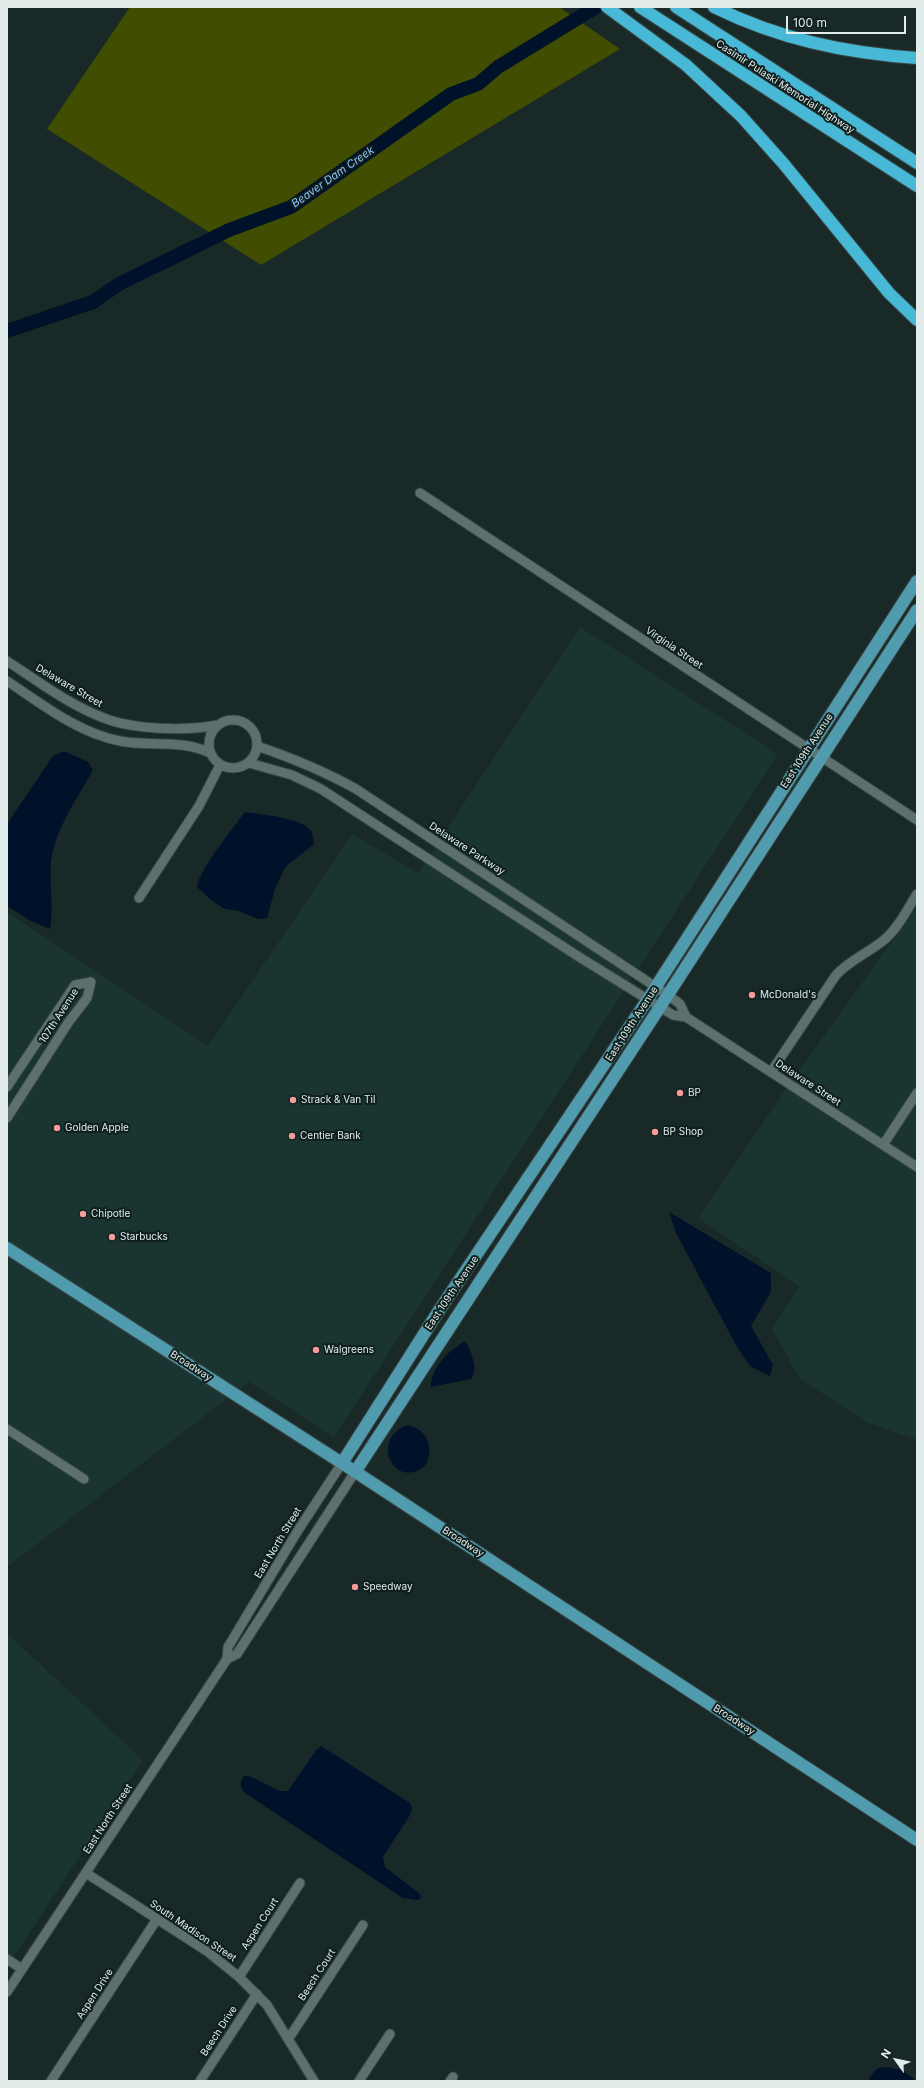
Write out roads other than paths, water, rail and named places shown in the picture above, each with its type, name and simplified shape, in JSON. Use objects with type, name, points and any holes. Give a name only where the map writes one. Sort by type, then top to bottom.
[{"type":"highway","name":"Casimir Pulaski Memorial Highway","points":[[640,7],[917,186]]},
{"type":"highway","name":"Casimir Pulaski Memorial Highway","points":[[676,7],[917,163]]},
{"type":"highway","points":[[714,7],[770,31],[804,42],[857,52],[917,58]]},
{"type":"highway","points":[[611,10],[686,65],[741,116],[788,169],[889,293],[917,320]]},
{"type":"main road","name":"East 109th Avenue","points":[[342,1463],[438,1312],[656,987],[917,581]]},
{"type":"main road","name":"East 109th Avenue","points":[[356,1472],[452,1321],[668,995],[917,610]]},
{"type":"main road","name":"Broadway","points":[[7,1248],[356,1472],[917,1840]]},
{"type":"street","name":"Virginia Street","points":[[420,493],[917,820]]},
{"type":"street","name":"Delaware Street","points":[[7,661],[68,699],[105,719],[121,723],[170,729],[196,729],[218,725]]},
{"type":"street","points":[[7,681],[65,719],[95,734],[130,742],[192,745],[210,753],[220,765],[235,769],[249,762],[253,758],[257,746],[253,731],[241,721],[233,720],[218,725],[209,738],[210,753]]},
{"type":"street","name":"Delaware Parkway","points":[[257,746],[297,759],[328,773],[356,789],[656,987]]},
{"type":"street","points":[[249,762],[292,775],[321,789],[648,999]]},
{"type":"street","points":[[139,898],[199,806],[220,765]]},
{"type":"street","points":[[771,1072],[836,975],[849,963],[885,939],[917,894]]},
{"type":"street","name":"107th Avenue","points":[[7,1087],[75,985],[91,982],[87,998],[68,1023],[7,1118]]},
{"type":"street","name":"Delaware Street","points":[[656,987],[680,1004],[686,1017]]},
{"type":"street","name":"Delaware Street","points":[[648,999],[673,1015],[686,1017],[917,1167]]},
{"type":"street","points":[[883,1145],[917,1094]]},
{"type":"street","points":[[7,1429],[84,1478]]},
{"type":"street","name":"East North Street","points":[[227,1659],[228,1647],[297,1532],[342,1463]]},
{"type":"street","name":"East North Street","points":[[7,1992],[227,1659],[236,1654],[356,1472]]},
{"type":"street","name":"South Madison Street","points":[[86,1873],[208,1952],[239,1977],[257,1994],[289,2038],[314,2081]]},
{"type":"street","name":"Aspen Court","points":[[239,1977],[300,1883]]},
{"type":"street","name":"Aspen Drive","points":[[51,2081],[157,1919]]},
{"type":"street","name":"Beech Court","points":[[289,2038],[363,1924]]},
{"type":"street","points":[[7,1959],[22,1969]]},
{"type":"street","name":"Beech Drive","points":[[200,2081],[257,1994]]},
{"type":"street","points":[[359,2081],[390,2034]]},
{"type":"waterway","name":"Beaver Dam Creek","points":[[7,331],[93,302],[119,284],[229,230],[291,207],[451,94],[478,84],[498,67],[596,7]]},
{"type":"place","name":"McDonald's","points":[[752,995]]},
{"type":"place","name":"BP","points":[[680,1093]]},
{"type":"place","name":"Strack & Van Til","points":[[293,1100]]},
{"type":"place","name":"Golden Apple","points":[[57,1128]]},
{"type":"place","name":"BP Shop","points":[[655,1132]]},
{"type":"place","name":"Centier Bank","points":[[292,1136]]},
{"type":"place","name":"Chipotle","points":[[83,1214]]},
{"type":"place","name":"Starbucks","points":[[112,1237]]},
{"type":"place","name":"Walgreens","points":[[316,1350]]},
{"type":"place","name":"Speedway","points":[[355,1587]]}]
